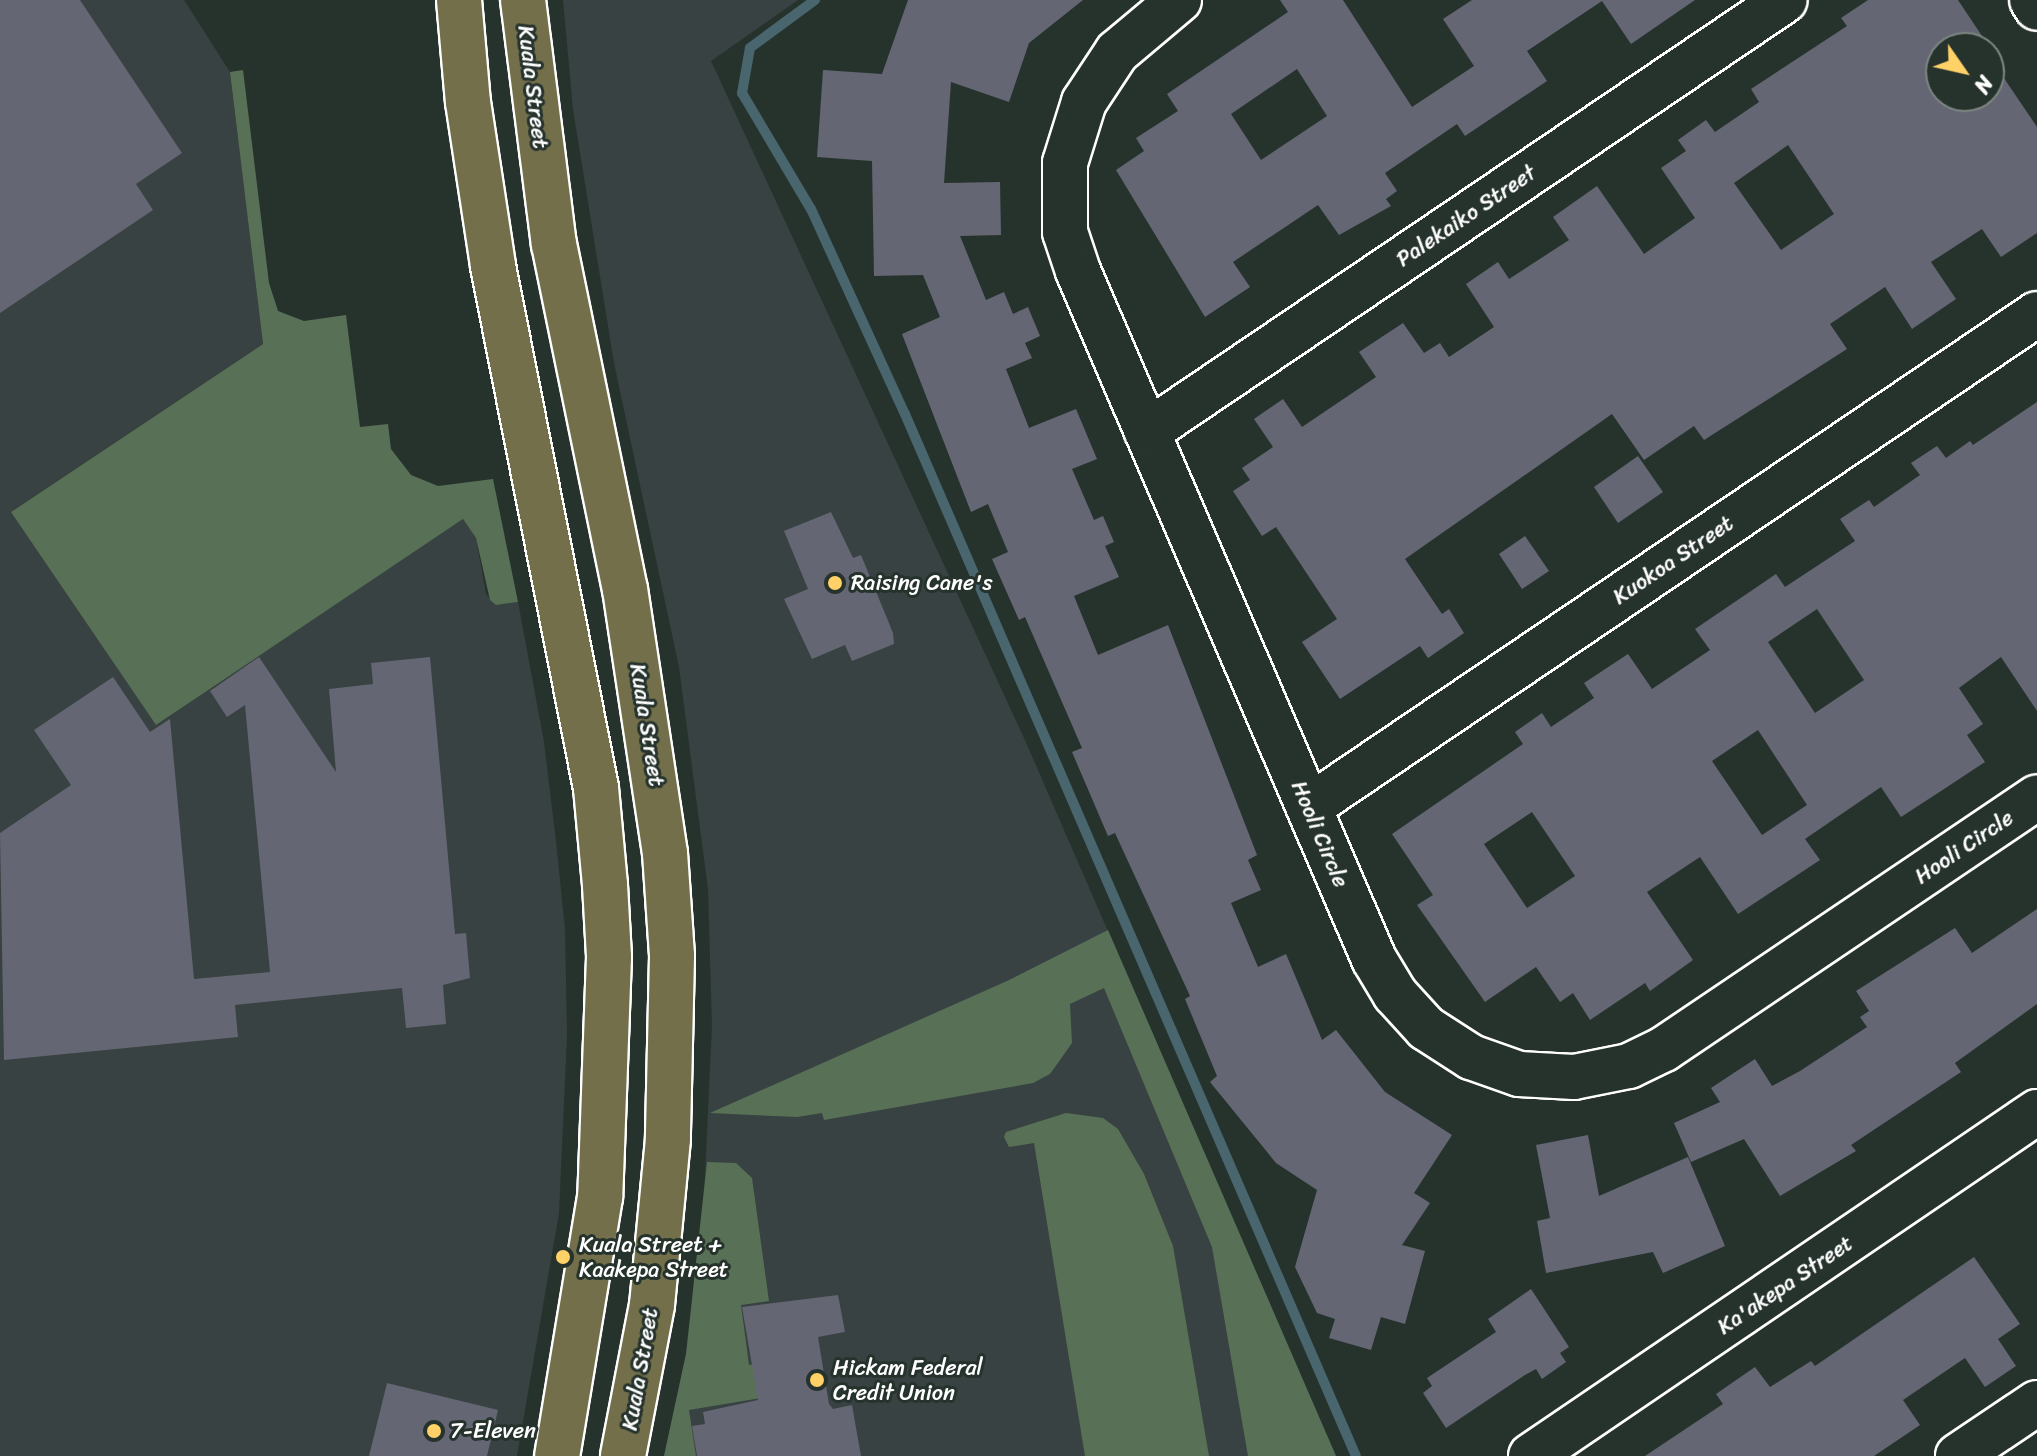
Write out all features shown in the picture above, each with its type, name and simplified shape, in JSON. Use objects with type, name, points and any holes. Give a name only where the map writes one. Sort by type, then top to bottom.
[{"type":"main road","points":[[459,0],[468,102],[493,266],[596,788],[609,957],[605,1134],[573,1379],[557,1456]]},
{"type":"main road","name":"Kuala Street","points":[[523,0],[554,244],[625,589],[665,853],[672,956],[668,1139],[652,1305],[623,1456]]},
{"type":"main road","points":[[605,1134],[668,1139]]},
{"type":"street","name":"Hooli Circle","points":[[1179,0],[1100,73],[1072,130],[1065,163],[1065,232],[1147,432],[1374,959],[1414,1017],[1442,1041],[1486,1064],[1529,1075],[1574,1077],[1629,1066],[1664,1049],[2037,797]]},
{"type":"street","name":"Palekaiko Street","points":[[1147,432],[1785,0]]},
{"type":"street","points":[[2032,0],[2037,8]]},
{"type":"street","name":"Kuokoa Street","points":[[1309,807],[2037,314]]},
{"type":"street","name":"Ka'akepa Street","points":[[1531,1456],[2037,1112]]},
{"type":"street","points":[[1958,1456],[2037,1403]]},
{"type":"shaded area","points":[[0,0],[184,0],[230,72],[263,344],[12,511],[156,725],[463,519],[476,538],[486,594],[496,605],[518,602],[544,742],[556,841],[565,930],[567,1035],[559,1213],[517,1456],[0,1456]]},
{"type":"shaded area","points":[[563,0],[798,0],[711,61],[1024,738],[1336,1456],[664,1456],[686,1354],[703,1220],[712,1025],[708,889],[679,667],[614,363],[573,109]]},
{"type":"green space","points":[[243,70],[269,283],[278,311],[304,321],[346,315],[360,427],[388,424],[391,449],[411,475],[438,486],[493,479],[518,602],[496,605],[490,600],[476,538],[463,519],[156,725],[11,512],[263,344],[230,72]]},
{"type":"green space","points":[[1108,930],[1336,1456],[1248,1456],[1212,1247],[1104,988],[1070,1004],[1072,1043],[1050,1074],[1033,1083],[824,1120],[822,1113],[797,1117],[710,1113],[1007,981]]},
{"type":"green space","points":[[1066,1113],[1103,1118],[1118,1129],[1144,1174],[1173,1246],[1209,1456],[1085,1456],[1034,1143],[1009,1147],[1004,1137],[1006,1132]]},
{"type":"green space","points":[[707,1162],[736,1163],[752,1178],[769,1301],[741,1305],[749,1365],[784,1360],[808,1390],[689,1410],[696,1456],[664,1456],[686,1354]]},
{"type":"building","points":[[0,0],[80,0],[182,153],[136,184],[153,210],[0,313]]},
{"type":"building","points":[[908,0],[1083,0],[1029,43],[1009,102],[951,82],[944,183],[1000,182],[1001,235],[960,236],[986,300],[1004,292],[1013,314],[1028,307],[1040,336],[1025,343],[1032,358],[1006,369],[1029,428],[1076,409],[1097,459],[1072,469],[1094,520],[1103,516],[1114,542],[1105,546],[1119,577],[1074,596],[1098,655],[1168,625],[1257,855],[1248,860],[1261,890],[1231,903],[1258,967],[1286,954],[1322,1040],[1336,1030],[1385,1092],[1452,1135],[1414,1193],[1430,1203],[1402,1245],[1425,1251],[1405,1324],[1381,1317],[1371,1350],[1329,1338],[1335,1319],[1317,1313],[1295,1267],[1317,1190],[1276,1163],[1210,1082],[1217,1076],[1185,999],[1190,996],[1115,833],[1108,836],[1072,752],[1082,748],[1025,617],[1019,620],[992,559],[1008,552],[988,504],[971,512],[902,334],[940,317],[923,275],[874,276],[872,161],[817,157],[823,70],[882,74]]},
{"type":"building","points":[[1280,0],[1343,0],[1412,107],[1474,66],[1443,19],[1472,0],[1695,0],[1631,44],[1602,1],[1527,51],[1547,81],[1465,136],[1457,124],[1385,173],[1397,191],[1386,199],[1391,206],[1339,235],[1318,205],[1233,262],[1250,287],[1205,317],[1116,170],[1144,151],[1136,138],[1178,111],[1167,94],[1288,12]],"holes":[[[1297,69],[1327,116],[1261,160],[1231,114]]]},
{"type":"building","points":[[1868,0],[1958,0],[1979,32],[1925,32],[1925,112],[2005,112],[2005,80],[2037,127],[2037,233],[2001,257],[1982,229],[1931,262],[1956,299],[1912,329],[1885,287],[1830,324],[1847,349],[1704,440],[1694,426],[1644,460],[1612,414],[1405,559],[1442,614],[1449,609],[1464,633],[1428,658],[1420,646],[1340,699],[1302,642],[1337,619],[1276,527],[1262,536],[1233,491],[1250,480],[1242,468],[1273,447],[1254,419],[1283,399],[1302,427],[1376,377],[1359,352],[1403,323],[1424,353],[1440,343],[1449,357],[1494,327],[1466,284],[1498,262],[1509,279],[1569,240],[1553,217],[1597,186],[1644,254],[1695,218],[1661,168],[1686,151],[1678,140],[1706,120],[1715,132],[1759,102],[1751,89],[1847,26],[1841,18]],"holes":[[[1788,145],[1834,214],[1781,250],[1734,183]]]},
{"type":"building","points":[[2037,402],[2037,711],[2001,657],[1959,688],[1983,724],[1967,735],[1985,762],[1901,817],[1881,787],[1805,839],[1820,860],[1738,914],[1700,857],[1647,892],[1693,960],[1650,991],[1645,983],[1590,1020],[1573,993],[1560,1002],[1536,967],[1485,1002],[1417,905],[1433,895],[1392,834],[1523,744],[1515,732],[1542,713],[1551,727],[1594,698],[1584,683],[1628,654],[1652,689],[1710,650],[1695,629],[1776,574],[1785,587],[1855,541],[1840,519],[1869,500],[1874,507],[1920,475],[1911,463],[1937,446],[1946,458],[1970,441],[1973,445]],"holes":[[[1817,609],[1864,680],[1815,713],[1768,642]],[[1758,730],[1807,805],[1762,835],[1712,761]],[[1532,812],[1575,876],[1527,908],[1484,844]]]},
{"type":"building","points":[[1638,456],[1663,492],[1618,523],[1594,487]]},
{"type":"building","name":"Raising Cane's","points":[[831,512],[853,558],[861,555],[893,633],[894,644],[852,661],[845,645],[812,659],[784,599],[808,589],[784,531]]},
{"type":"building","points":[[1525,536],[1549,571],[1522,589],[1499,554]]},
{"type":"building","points":[[259,657],[336,772],[329,689],[373,684],[371,663],[430,657],[455,934],[466,933],[470,978],[443,985],[446,1024],[406,1028],[402,988],[235,1005],[238,1037],[4,1060],[0,833],[71,785],[34,730],[113,677],[150,732],[170,719],[194,979],[270,972],[245,705],[227,717],[210,691]]},
{"type":"building","points":[[2037,909],[2037,1004],[1955,1063],[1961,1072],[1851,1145],[1856,1151],[1780,1196],[1744,1139],[1691,1162],[1674,1123],[1720,1102],[1711,1088],[1755,1059],[1772,1086],[1800,1071],[1867,1027],[1860,1017],[1869,1011],[1856,991],[1955,928],[1972,953]]},
{"type":"building","points":[[1588,1135],[1599,1196],[1688,1157],[1725,1246],[1663,1273],[1653,1252],[1546,1273],[1537,1221],[1550,1218],[1536,1145]]},
{"type":"building","points":[[1974,1257],[2020,1324],[1998,1339],[2016,1366],[1985,1387],[1965,1358],[1903,1400],[1920,1425],[1874,1456],[1645,1456],[1723,1404],[1716,1394],[1755,1367],[1770,1387],[1811,1361],[1815,1366]]},
{"type":"building","points":[[1531,1289],[1569,1347],[1560,1353],[1566,1362],[1542,1379],[1536,1369],[1525,1375],[1446,1428],[1423,1393],[1432,1386],[1427,1378],[1496,1332],[1488,1319]]},
{"type":"building","name":"Hickam Federal Credit Union","points":[[838,1295],[845,1332],[818,1337],[829,1404],[833,1409],[852,1405],[861,1456],[697,1456],[692,1426],[705,1424],[703,1412],[758,1400],[742,1307]]},
{"type":"building","name":"7-Eleven","points":[[387,1383],[498,1410],[487,1456],[369,1456]]},
{"type":"waterway","points":[[815,0],[750,48],[742,93],[811,209],[905,414],[1356,1456]]},
{"type":"place","name":"Raising Cane's","points":[[835,583]]},
{"type":"place","name":"Kuala Street + Kaakepa Street","points":[[563,1257]]},
{"type":"place","name":"Hickam Federal Credit Union","points":[[817,1380]]},
{"type":"place","name":"7-Eleven","points":[[434,1431]]}]
